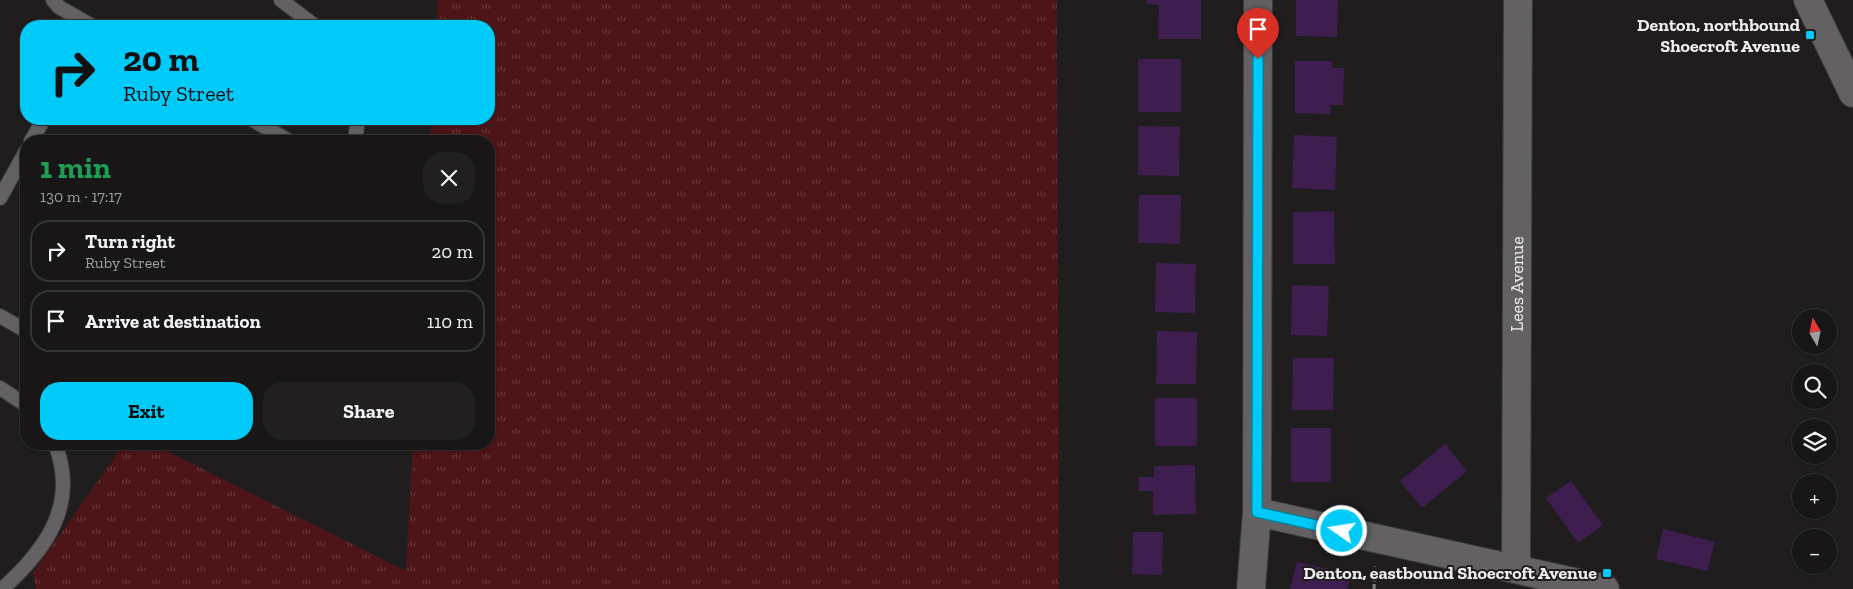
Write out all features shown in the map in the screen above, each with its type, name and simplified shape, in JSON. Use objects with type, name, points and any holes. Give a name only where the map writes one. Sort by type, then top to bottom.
[{"type":"street","points":[[1251,589],[1257,512],[1258,0]]},
{"type":"street","name":"Lees Avenue","points":[[1516,569],[1518,0]]},
{"type":"street","points":[[1808,0],[1853,93]]},
{"type":"street","points":[[1257,512],[1605,589]]},
{"type":"lane","points":[[54,0],[59,8],[81,20]]},
{"type":"lane","points":[[281,0],[307,20]]},
{"type":"lane","points":[[261,125],[279,135]]},
{"type":"lane","points":[[0,198],[20,162]]},
{"type":"lane","points":[[0,316],[20,328]]},
{"type":"lane","points":[[0,388],[20,401]]},
{"type":"lane","points":[[2,589],[40,550],[55,524],[63,493],[61,459],[57,450]]},
{"type":"green space","points":[[438,0],[1057,0],[1059,589],[36,589],[33,573],[120,450],[165,450],[406,571],[413,450],[495,450],[495,135],[430,135],[431,125],[495,125],[495,20],[437,20]]},
{"type":"building","points":[[1147,0],[1201,0],[1201,39],[1158,39],[1159,5],[1147,4]]},
{"type":"building","points":[[1296,0],[1338,0],[1337,37],[1296,36]]},
{"type":"building","points":[[1138,59],[1181,59],[1181,112],[1138,112]]},
{"type":"building","points":[[1295,61],[1332,61],[1332,68],[1344,68],[1343,105],[1330,105],[1331,114],[1295,113]]},
{"type":"building","points":[[1138,126],[1180,127],[1179,176],[1138,175]]},
{"type":"building","points":[[1294,135],[1337,137],[1335,190],[1292,188]]},
{"type":"building","points":[[1139,195],[1181,195],[1180,244],[1138,243]]},
{"type":"building","points":[[1334,211],[1335,264],[1293,264],[1293,212]]},
{"type":"building","points":[[1156,263],[1196,264],[1195,313],[1155,312]]},
{"type":"building","points":[[1292,285],[1329,286],[1327,336],[1291,335]]},
{"type":"building","points":[[1157,331],[1197,332],[1196,384],[1156,384]]},
{"type":"building","points":[[1293,358],[1334,358],[1333,410],[1292,410]]},
{"type":"building","points":[[1155,398],[1197,398],[1197,446],[1155,446]]},
{"type":"building","points":[[1291,428],[1331,428],[1331,482],[1291,482]]},
{"type":"building","points":[[1445,444],[1467,471],[1422,508],[1400,481]]},
{"type":"building","points":[[1195,465],[1196,514],[1153,515],[1153,491],[1139,491],[1139,477],[1154,477],[1154,466]]},
{"type":"building","points":[[1571,481],[1603,525],[1578,543],[1546,498]]},
{"type":"building","points":[[1663,529],[1715,542],[1707,571],[1656,559]]},
{"type":"building","points":[[1133,532],[1163,532],[1162,575],[1132,574]]},
{"type":"building","points":[[1297,562],[1351,574],[1347,589],[1290,589]]},
{"type":"place","name":"Denton, northbound Shoecroft Avenue","points":[[1810,35]]},
{"type":"place","name":"Denton, eastbound Shoecroft Avenue","points":[[1607,573]]},
{"type":"route","points":[[1258,59],[1257,512],[1342,531]]}]
